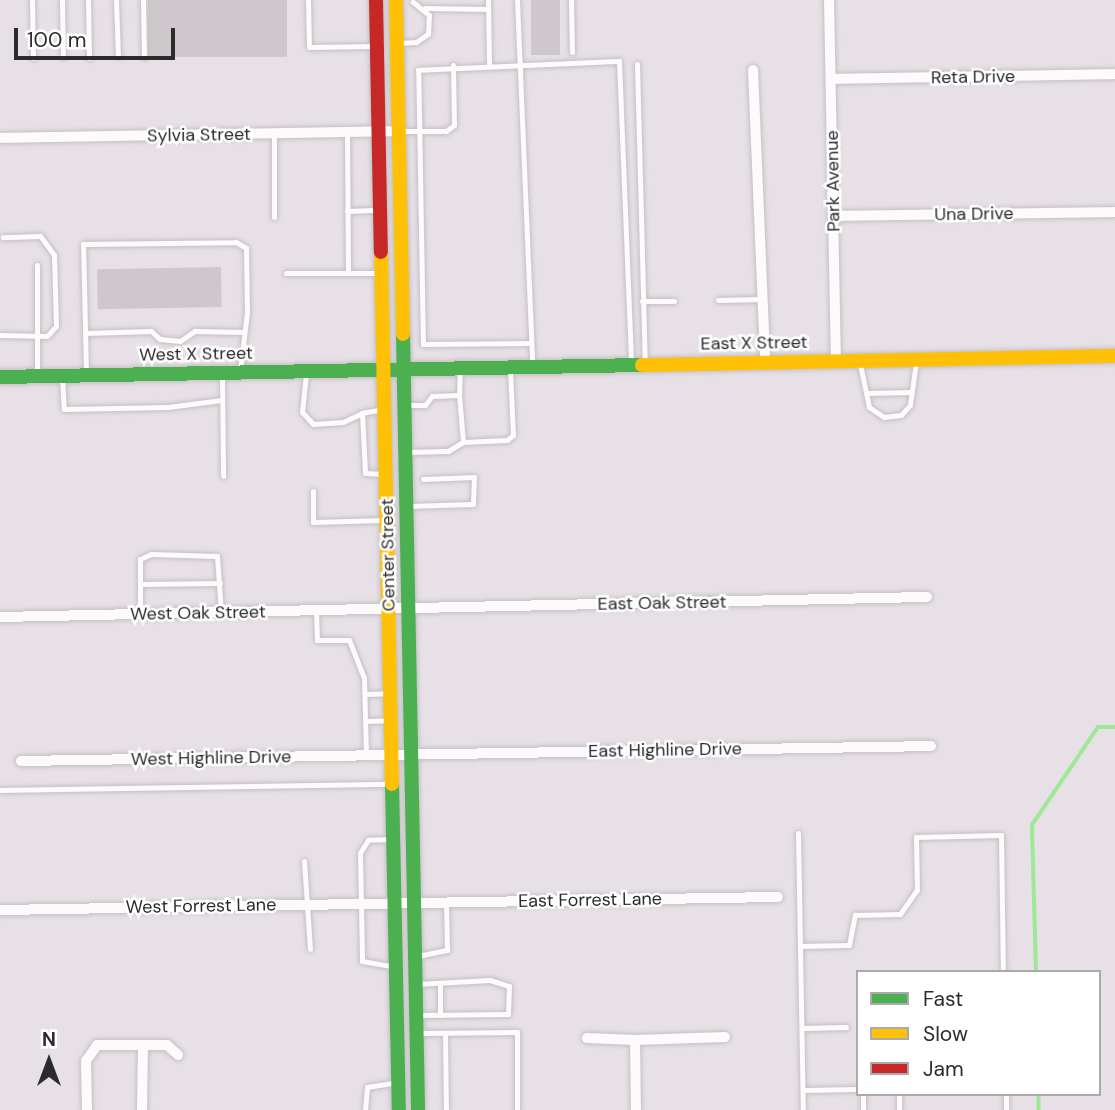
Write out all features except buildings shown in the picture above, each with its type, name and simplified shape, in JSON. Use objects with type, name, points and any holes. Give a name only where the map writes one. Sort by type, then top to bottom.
[{"type":"main road","name":"Center Street","points":[[376,0],[382,274],[393,369],[404,405],[407,506],[389,693],[390,720],[400,754],[391,784],[392,839],[415,956],[418,1110]]},
{"type":"main road","name":"Center Street","points":[[396,1],[400,236],[393,369],[384,408],[386,520],[397,609],[403,902],[395,967],[399,1110]]},
{"type":"main road","name":"East X Street","points":[[393,369],[1115,355]]},
{"type":"main road","name":"West X Street","points":[[0,377],[393,369]]},
{"type":"main road","points":[[398,1082],[418,1082]]},
{"type":"street","name":"Park Avenue","points":[[829,0],[836,361]]},
{"type":"street","points":[[753,70],[765,362]]},
{"type":"street","name":"Reta Drive","points":[[831,79],[1115,74]]},
{"type":"street","name":"Sylvia Street","points":[[0,138],[399,131]]},
{"type":"street","name":"Una Drive","points":[[833,216],[1115,212]]},
{"type":"street","name":"East Oak Street","points":[[397,609],[927,597]]},
{"type":"street","name":"West Oak Street","points":[[0,617],[397,609]]},
{"type":"street","name":"East Highline Drive","points":[[400,754],[931,746]]},
{"type":"street","name":"West Highline Drive","points":[[21,761],[400,754]]},
{"type":"street","name":"East Forrest Lane","points":[[403,902],[778,897]]},
{"type":"street","name":"West Forrest Lane","points":[[0,909],[403,902]]},
{"type":"street","points":[[587,1038],[635,1040],[725,1037]]},
{"type":"street","points":[[635,1040],[636,1110]]},
{"type":"street","points":[[87,1110],[86,1061],[90,1051],[97,1045],[167,1045],[178,1055]]},
{"type":"street","points":[[142,1110],[143,1045]]},
{"type":"lane","points":[[32,0],[33,58]]},
{"type":"lane","points":[[62,0],[63,57]]},
{"type":"lane","points":[[88,0],[89,58]]},
{"type":"lane","points":[[116,0],[118,56]]},
{"type":"lane","points":[[143,0],[144,57]]},
{"type":"lane","points":[[308,0],[309,47],[377,46]]},
{"type":"lane","points":[[488,0],[489,64]]},
{"type":"lane","points":[[517,0],[532,366]]},
{"type":"lane","points":[[571,0],[572,52]]},
{"type":"lane","points":[[396,1],[413,1],[425,8],[488,9]]},
{"type":"lane","points":[[397,43],[416,42],[428,34],[431,22],[425,8]]},
{"type":"lane","points":[[397,69],[418,70],[453,65],[520,62],[619,61],[638,364]]},
{"type":"lane","points":[[637,64],[642,301],[638,364]]},
{"type":"lane","points":[[399,131],[446,131],[454,125],[453,65]]},
{"type":"lane","points":[[418,70],[424,344],[531,343]]},
{"type":"lane","points":[[346,132],[348,274]]},
{"type":"lane","points":[[274,133],[274,217]]},
{"type":"lane","points":[[347,211],[380,210]]},
{"type":"lane","points":[[0,335],[47,336],[56,326],[54,255],[40,236],[3,237]]},
{"type":"lane","points":[[400,236],[421,236]]},
{"type":"lane","points":[[86,376],[83,244],[226,242],[246,248],[240,373]]},
{"type":"lane","points":[[37,265],[37,376]]},
{"type":"lane","points":[[286,274],[382,274]]},
{"type":"lane","points":[[718,300],[763,299]]},
{"type":"lane","points":[[642,301],[674,301]]},
{"type":"lane","points":[[85,333],[151,331],[160,340],[180,341],[195,331],[243,332]]},
{"type":"lane","points":[[860,360],[869,407],[884,416],[901,415],[910,405],[916,359]]},
{"type":"lane","points":[[405,452],[448,451],[463,442],[507,440],[513,435],[509,366]]},
{"type":"lane","points":[[460,368],[463,442]]},
{"type":"lane","points":[[306,371],[302,412],[313,424],[343,422],[362,413],[384,408]]},
{"type":"lane","points":[[222,373],[223,476]]},
{"type":"lane","points":[[62,376],[64,409],[168,407],[222,400]]},
{"type":"lane","points":[[866,393],[912,392]]},
{"type":"lane","points":[[404,405],[425,405],[432,396],[459,395]]},
{"type":"lane","points":[[362,413],[365,473],[385,474]]},
{"type":"lane","points":[[407,506],[473,503],[474,477],[424,479]]},
{"type":"lane","points":[[313,491],[313,522],[386,520]]},
{"type":"lane","points":[[140,614],[140,559],[145,555],[202,553],[214,553],[219,558],[221,612]]},
{"type":"lane","points":[[140,584],[220,583]]},
{"type":"lane","points":[[316,611],[317,640],[349,640],[364,678],[366,754]]},
{"type":"lane","points":[[365,694],[389,693]]},
{"type":"lane","points":[[366,721],[390,720]]},
{"type":"lane","points":[[0,790],[391,784]]},
{"type":"lane","points":[[798,833],[803,1110]]},
{"type":"lane","points":[[800,946],[849,944],[855,915],[900,914],[917,890],[916,837],[1001,835],[1003,970]]},
{"type":"lane","points":[[392,839],[368,840],[361,848],[362,961],[395,967]]},
{"type":"lane","points":[[304,861],[305,893],[310,904],[310,949]]},
{"type":"lane","points":[[415,956],[434,956],[447,950],[446,902]]},
{"type":"lane","points":[[415,984],[490,980],[509,986],[508,1014],[416,1015]]},
{"type":"lane","points":[[440,984],[440,1015]]},
{"type":"lane","points":[[802,1028],[846,1027]]},
{"type":"lane","points":[[416,1033],[517,1032],[517,1110]]},
{"type":"lane","points":[[445,1033],[446,1110]]},
{"type":"lane","points":[[365,1110],[367,1087],[398,1082]]},
{"type":"lane","points":[[803,1090],[856,1089]]},
{"type":"waterway","points":[[1036,970],[1032,825],[1098,727],[1115,727]]},
{"type":"waterway","points":[[1039,1096],[1039,1110]]},
{"type":"traffic: fast","points":[[403,334],[418,1110]]},
{"type":"traffic: fast","points":[[0,377],[642,365]]},
{"type":"traffic: fast","points":[[392,784],[399,1110]]},
{"type":"traffic: slow","points":[[396,0],[403,334]]},
{"type":"traffic: slow","points":[[381,252],[392,784]]},
{"type":"traffic: slow","points":[[642,365],[1115,356]]},
{"type":"traffic: jam","points":[[376,0],[381,252]]}]
